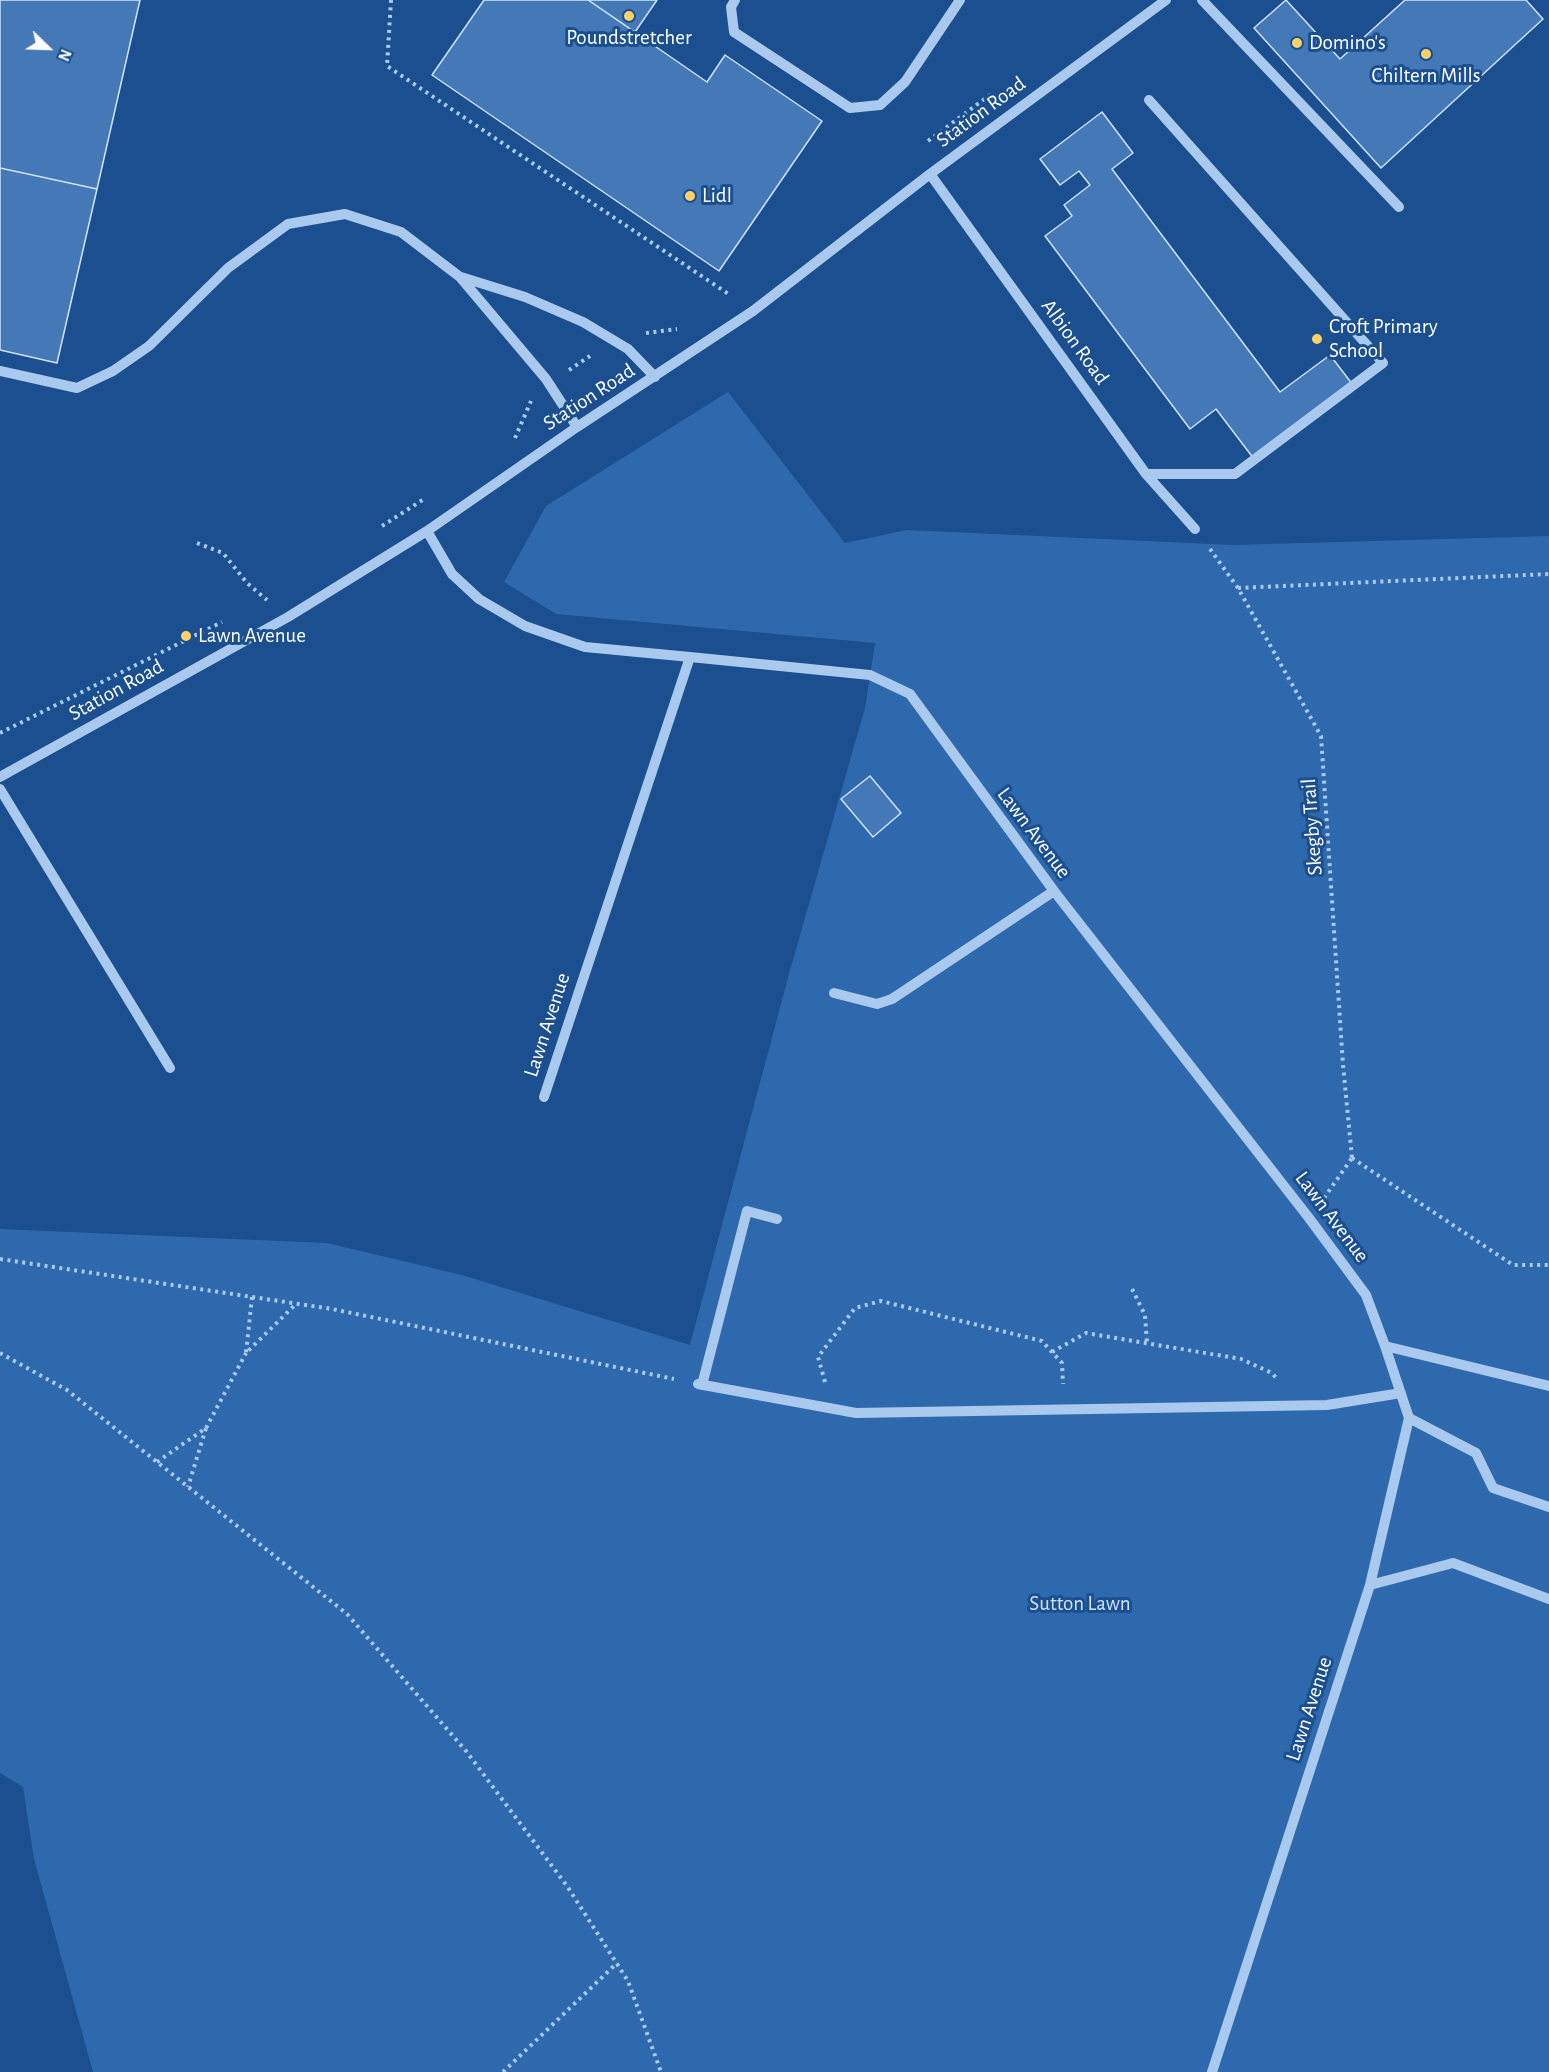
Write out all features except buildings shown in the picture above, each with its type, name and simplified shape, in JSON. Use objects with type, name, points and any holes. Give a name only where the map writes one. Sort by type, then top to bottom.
[{"type":"street","points":[[735,0],[730,7],[734,32],[850,108],[880,105],[905,82],[960,0]]},
{"type":"street","name":"Station Road","points":[[0,777],[288,617],[427,531],[577,427],[753,311],[930,174],[1166,0]]},
{"type":"street","points":[[1202,0],[1399,207]]},
{"type":"street","points":[[1146,474],[1235,474],[1383,363],[1149,100]]},
{"type":"street","name":"Albion Road","points":[[930,174],[1146,474],[1195,529]]},
{"type":"street","points":[[0,371],[77,388],[113,371],[149,346],[228,268],[288,224],[345,214],[401,232],[460,277],[546,379],[577,427]]},
{"type":"street","points":[[460,277],[525,297],[583,322],[628,349],[655,377]]},
{"type":"street","name":"Lawn Avenue","points":[[427,531],[452,574],[479,598],[525,626],[585,647],[870,675],[910,694],[1054,891],[1309,1218],[1366,1295],[1410,1418],[1370,1585],[1212,2072]]},
{"type":"street","name":"Lawn Avenue","points":[[544,1097],[690,657]]},
{"type":"street","points":[[0,789],[170,1068]]},
{"type":"street","points":[[834,993],[877,1004],[892,999],[1054,891]]},
{"type":"street","points":[[777,1220],[747,1210],[700,1384],[856,1413],[1327,1405],[1401,1393]]},
{"type":"street","points":[[1385,1346],[1549,1386]]},
{"type":"street","points":[[1410,1418],[1476,1453],[1493,1488],[1549,1507]]},
{"type":"street","points":[[1370,1585],[1453,1563],[1549,1599]]},
{"type":"path","points":[[391,0],[387,66],[753,311]]},
{"type":"path","name":"Skegby Trail","points":[[1195,529],[1238,588],[1321,736],[1343,1065],[1352,1158]]},
{"type":"path","points":[[197,543],[223,553],[247,584],[288,617]]},
{"type":"path","points":[[1238,588],[1549,574]]},
{"type":"path","points":[[1309,1218],[1352,1158],[1513,1265],[1549,1265]]},
{"type":"path","points":[[0,1259],[296,1304],[700,1384]]},
{"type":"path","points":[[1132,1289],[1145,1315],[1147,1343]]},
{"type":"path","points":[[246,1353],[252,1297]]},
{"type":"path","points":[[833,1408],[818,1358],[855,1308],[881,1300],[1042,1341],[1062,1363],[1065,1409]]},
{"type":"path","points":[[188,1487],[206,1428],[246,1353],[296,1304]]},
{"type":"path","points":[[1052,1352],[1086,1333],[1241,1359],[1272,1373],[1285,1388],[1289,1406]]},
{"type":"path","points":[[0,1353],[67,1390],[347,1614],[466,1751],[567,1886],[628,1981],[661,2072]]},
{"type":"path","points":[[157,1462],[206,1428]]},
{"type":"path","points":[[503,2072],[617,1963]]},
{"type":"green space","name":"Sutton Lawn","points":[[728,392],[845,543],[907,530],[1234,545],[1549,536],[1549,2072],[93,2072],[34,1859],[23,1787],[0,1773],[0,1229],[327,1243],[462,1275],[690,1345],[789,974],[865,708],[875,643],[556,614],[504,582],[546,506]]},
{"type":"place","name":"Poundstretcher","points":[[629,16]]},
{"type":"place","name":"Domino's","points":[[1297,43]]},
{"type":"place","name":"Chiltern Mills","points":[[1426,54]]},
{"type":"place","name":"Lidl","points":[[690,196]]},
{"type":"place","name":"Croft Primary School","points":[[1317,339]]},
{"type":"place","name":"Lawn Avenue","points":[[186,636]]}]
